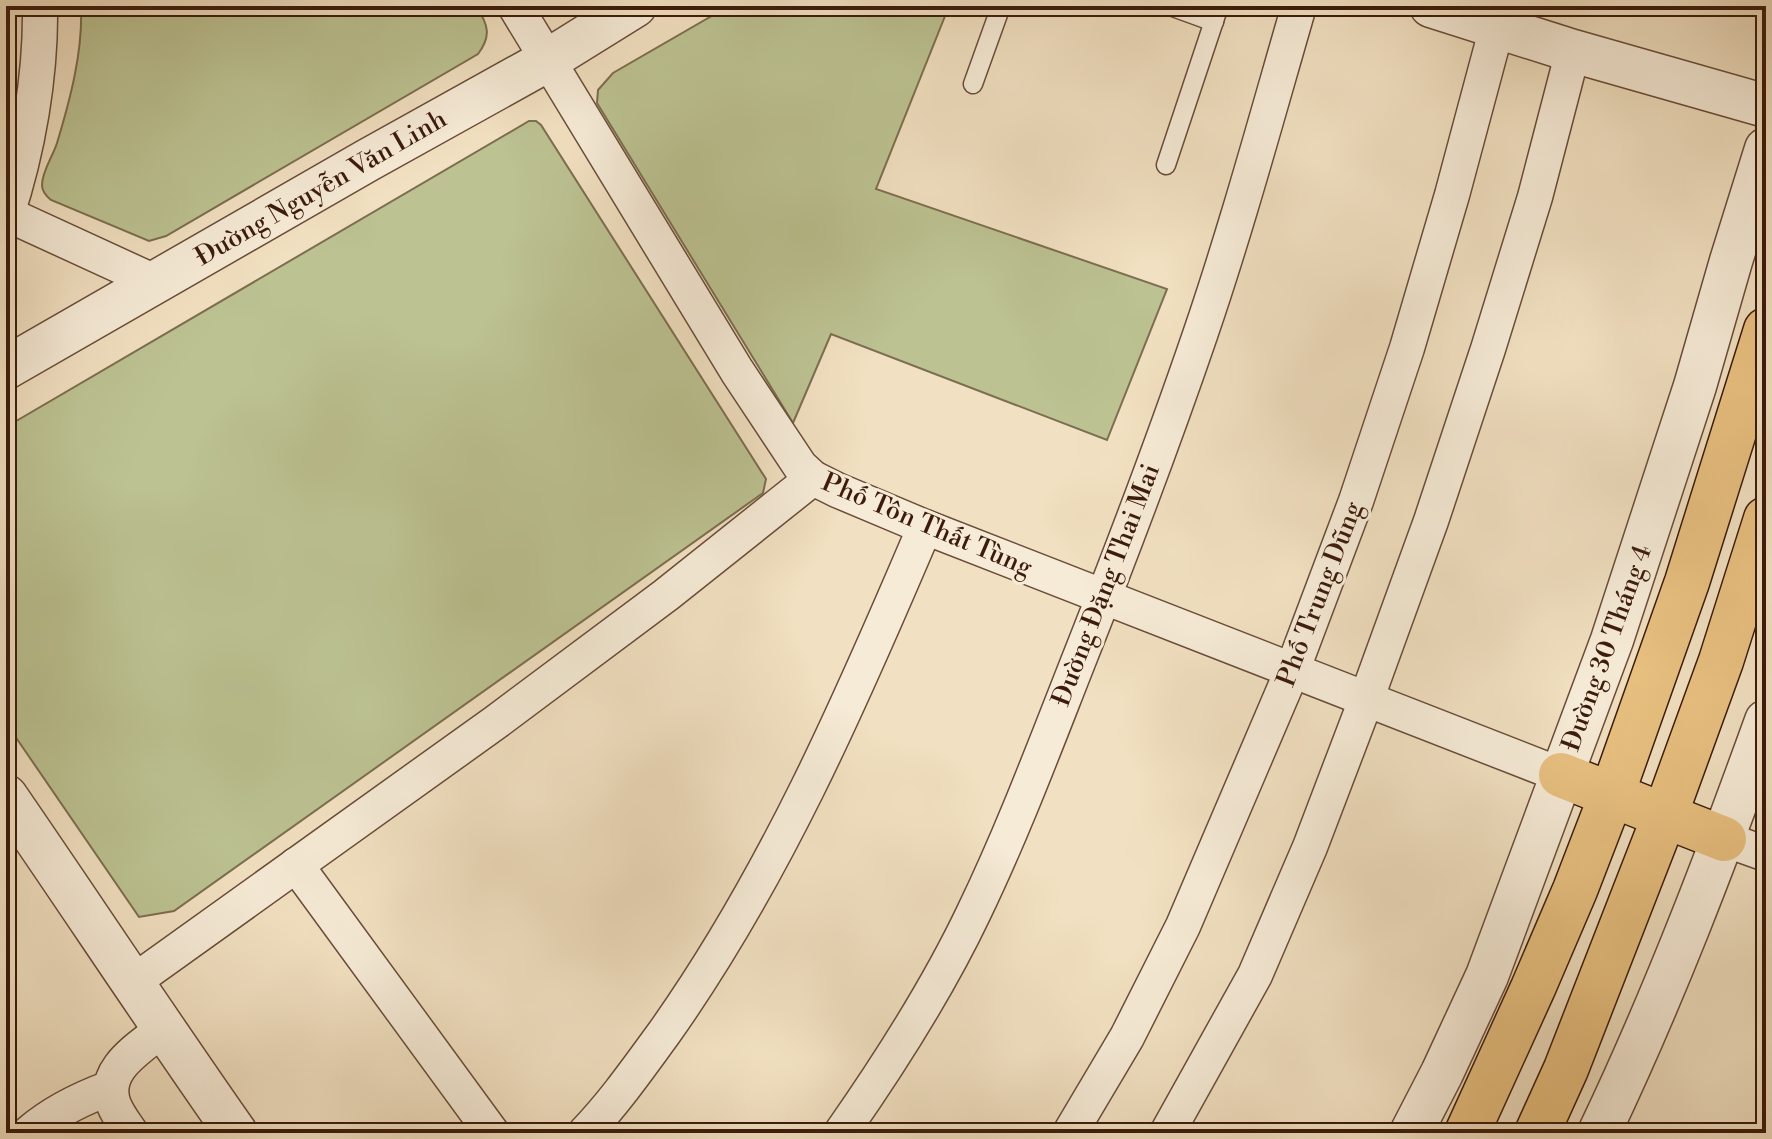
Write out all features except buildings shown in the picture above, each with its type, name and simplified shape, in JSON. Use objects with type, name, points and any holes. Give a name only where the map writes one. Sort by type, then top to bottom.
[{"type":"highway","name":"Đường 30 Tháng 4","points":[[1467,1133],[1575,890],[1612,794],[1687,582],[1766,330]]},
{"type":"highway","points":[[1537,1133],[1566,1069],[1665,815],[1721,661],[1766,519]]},
{"type":"highway","points":[[1561,775],[1724,839]]},
{"type":"street","points":[[40,6],[35,89],[24,152],[7,216],[155,282]]},
{"type":"street","name":"Phố Tôn Thất Tùng","points":[[515,6],[737,371],[787,450],[813,478],[925,527],[1561,775]]},
{"type":"street","name":"Đường Nguyễn Văn Linh","points":[[6,368],[548,60],[635,6]]},
{"type":"street","name":"Đường Đặng Thai Mai","points":[[841,1133],[880,1078],[925,1005],[974,914],[1016,819],[1104,597],[1200,336],[1235,228],[1299,6]]},
{"type":"street","points":[[1431,6],[1573,51],[1766,106]]},
{"type":"street","name":"Phố Trung Dũng","points":[[1070,1133],[1127,1037],[1183,926],[1292,671],[1356,501],[1407,348],[1497,27]]},
{"type":"street","points":[[1167,1133],[1255,975],[1310,847],[1366,700],[1431,521],[1488,349],[1535,197],[1573,51]]},
{"type":"street","name":"Đường 30 Tháng 4","points":[[1411,1133],[1487,976],[1612,640],[1660,498],[1766,149]]},
{"type":"street","points":[[133,982],[496,722],[654,604],[813,478]]},
{"type":"street","points":[[585,1133],[600,1118],[692,994],[742,910],[816,769],[925,527]]},
{"type":"street","points":[[1599,1133],[1680,950],[1766,721]]},
{"type":"street","points":[[6,796],[236,1133]]},
{"type":"street","points":[[1724,839],[1766,854]]},
{"type":"street","points":[[296,865],[492,1133]]},
{"type":"street","points":[[131,1133],[113,1104],[110,1088],[114,1075],[123,1061],[163,1029]]},
{"type":"street","points":[[29,1133],[43,1120],[76,1100],[110,1088]]},
{"type":"lane","points":[[973,84],[1001,6]]},
{"type":"lane","points":[[1166,165],[1216,14],[1170,6]]},
{"type":"green space","points":[[81,6],[476,6],[486,24],[487,36],[478,54],[166,236],[149,241],[51,200],[43,190],[44,174],[57,143],[75,76]]},
{"type":"green space","points":[[729,6],[949,6],[876,189],[1167,289],[1107,440],[831,334],[793,423],[597,103],[598,90],[613,73]]},
{"type":"green space","points":[[529,121],[541,125],[766,479],[763,493],[174,911],[139,917],[6,723],[6,427]]}]
